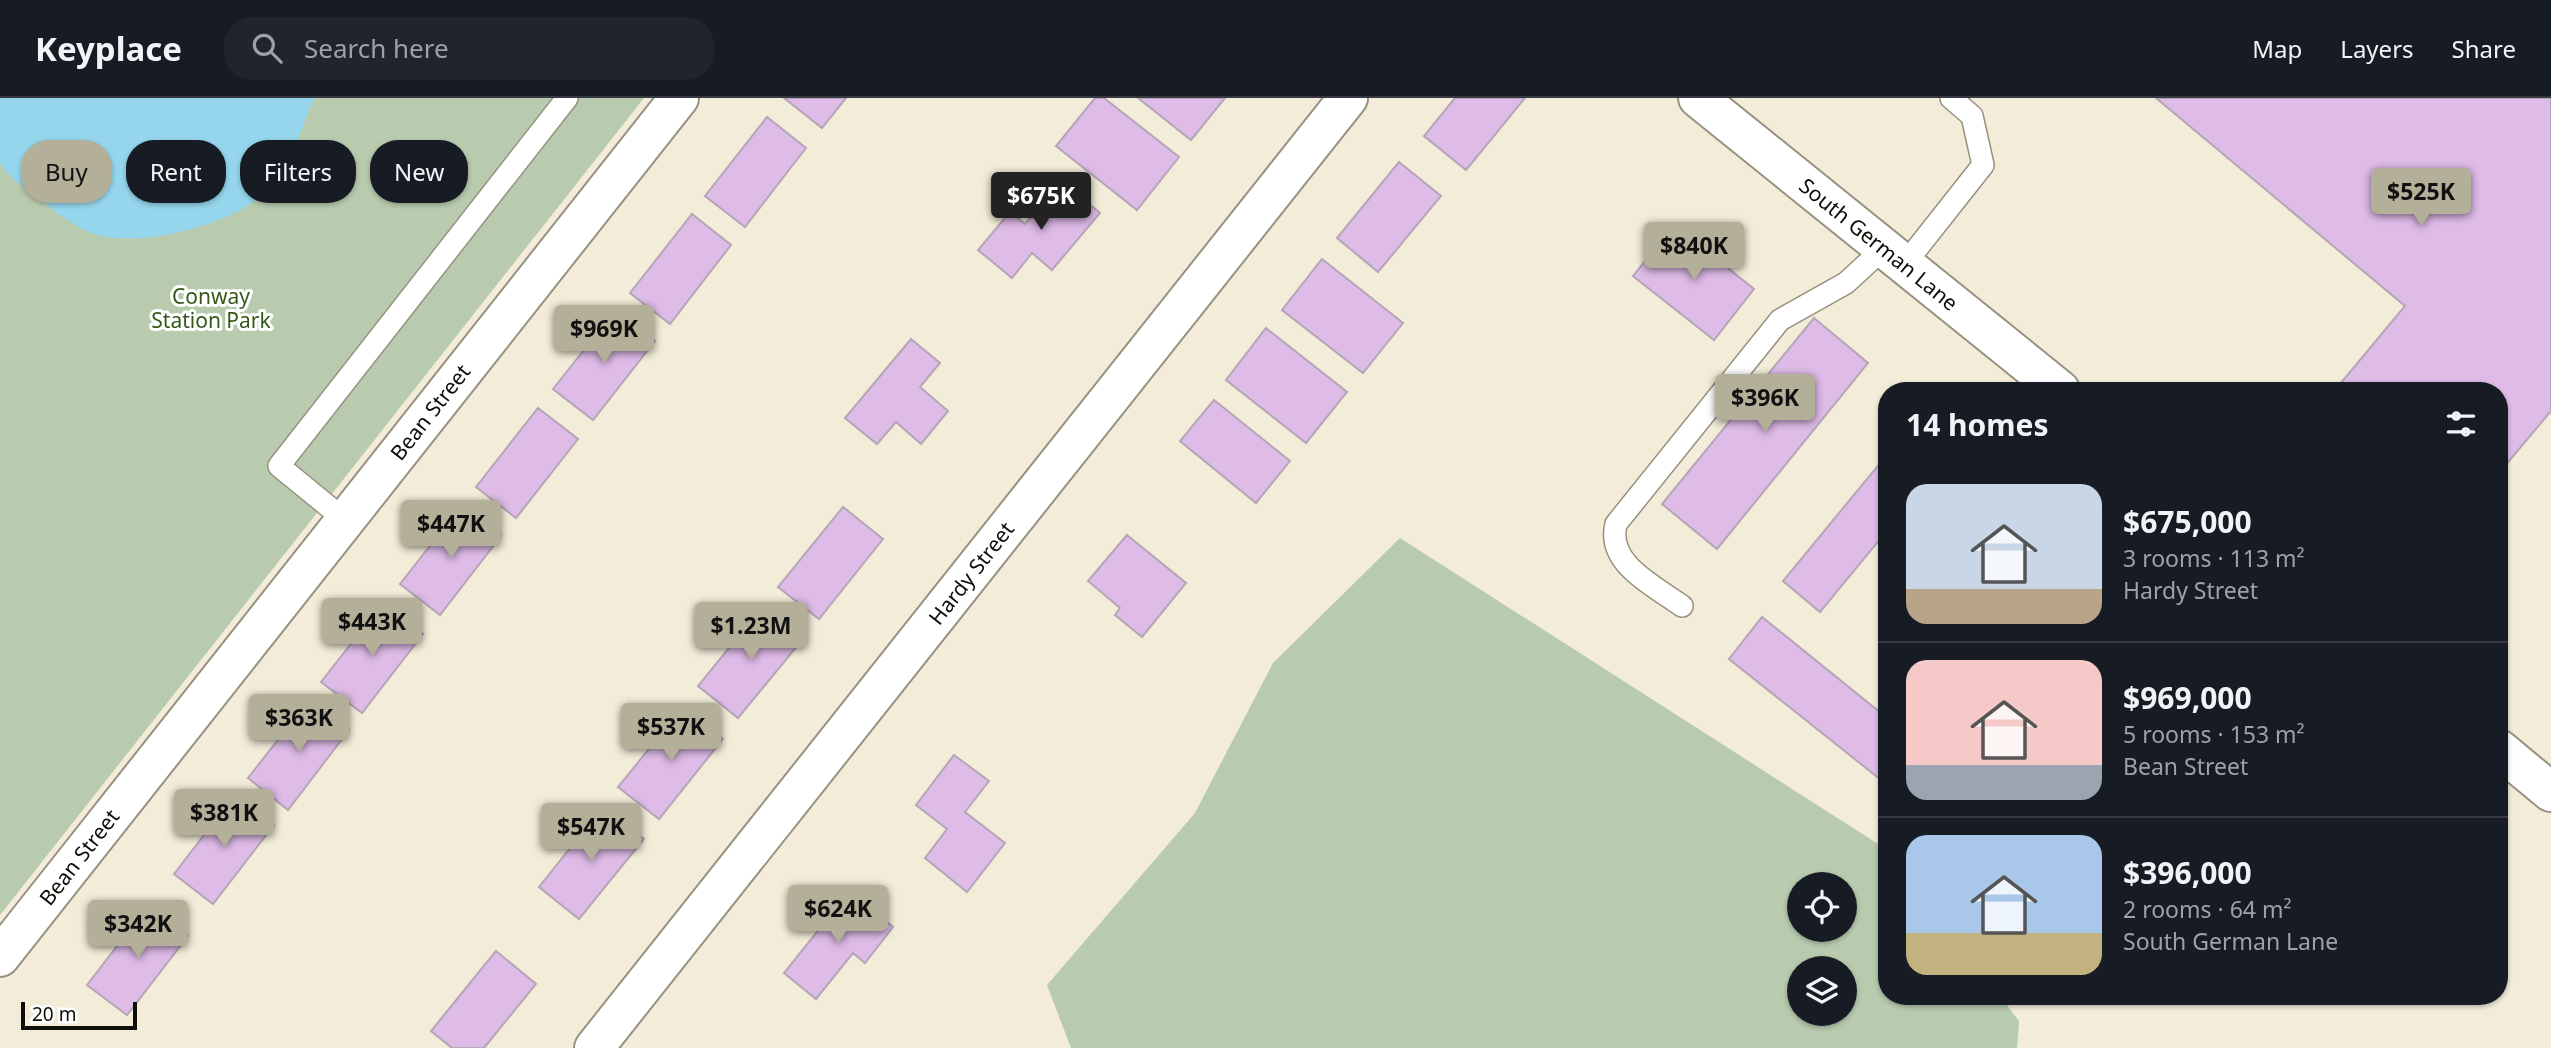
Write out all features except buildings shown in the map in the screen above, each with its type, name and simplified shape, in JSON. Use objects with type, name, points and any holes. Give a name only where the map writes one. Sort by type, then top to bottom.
[{"type":"street","name":"Bean Street","points":[[0,957],[679,98]]},
{"type":"street","name":"Hardy Street","points":[[594,1048],[1348,98]]},
{"type":"street","name":"South German Lane","points":[[1698,98],[2050,382]]},
{"type":"street","points":[[2508,757],[2551,792]]},
{"type":"lane","points":[[345,520],[279,466],[567,98]]},
{"type":"lane","points":[[1682,606],[1623,562],[1612,537],[1616,524],[1780,320],[1894,257],[1983,165],[1972,116],[1951,98]]},
{"type":"green space","name":"Conway Station Park","points":[[0,98],[644,98],[0,915]]},
{"type":"green space","points":[[1400,538],[1878,844],[1878,1005],[2007,1005],[2019,1021],[2017,1048],[1071,1048],[1047,985],[1195,813],[1273,663]]},
{"type":"water","points":[[0,98],[315,98],[297,140],[240,140],[240,203],[251,203],[230,215],[183,231],[133,238],[91,233],[45,203],[112,203],[112,140],[21,140],[21,185],[6,172],[0,162]]}]
